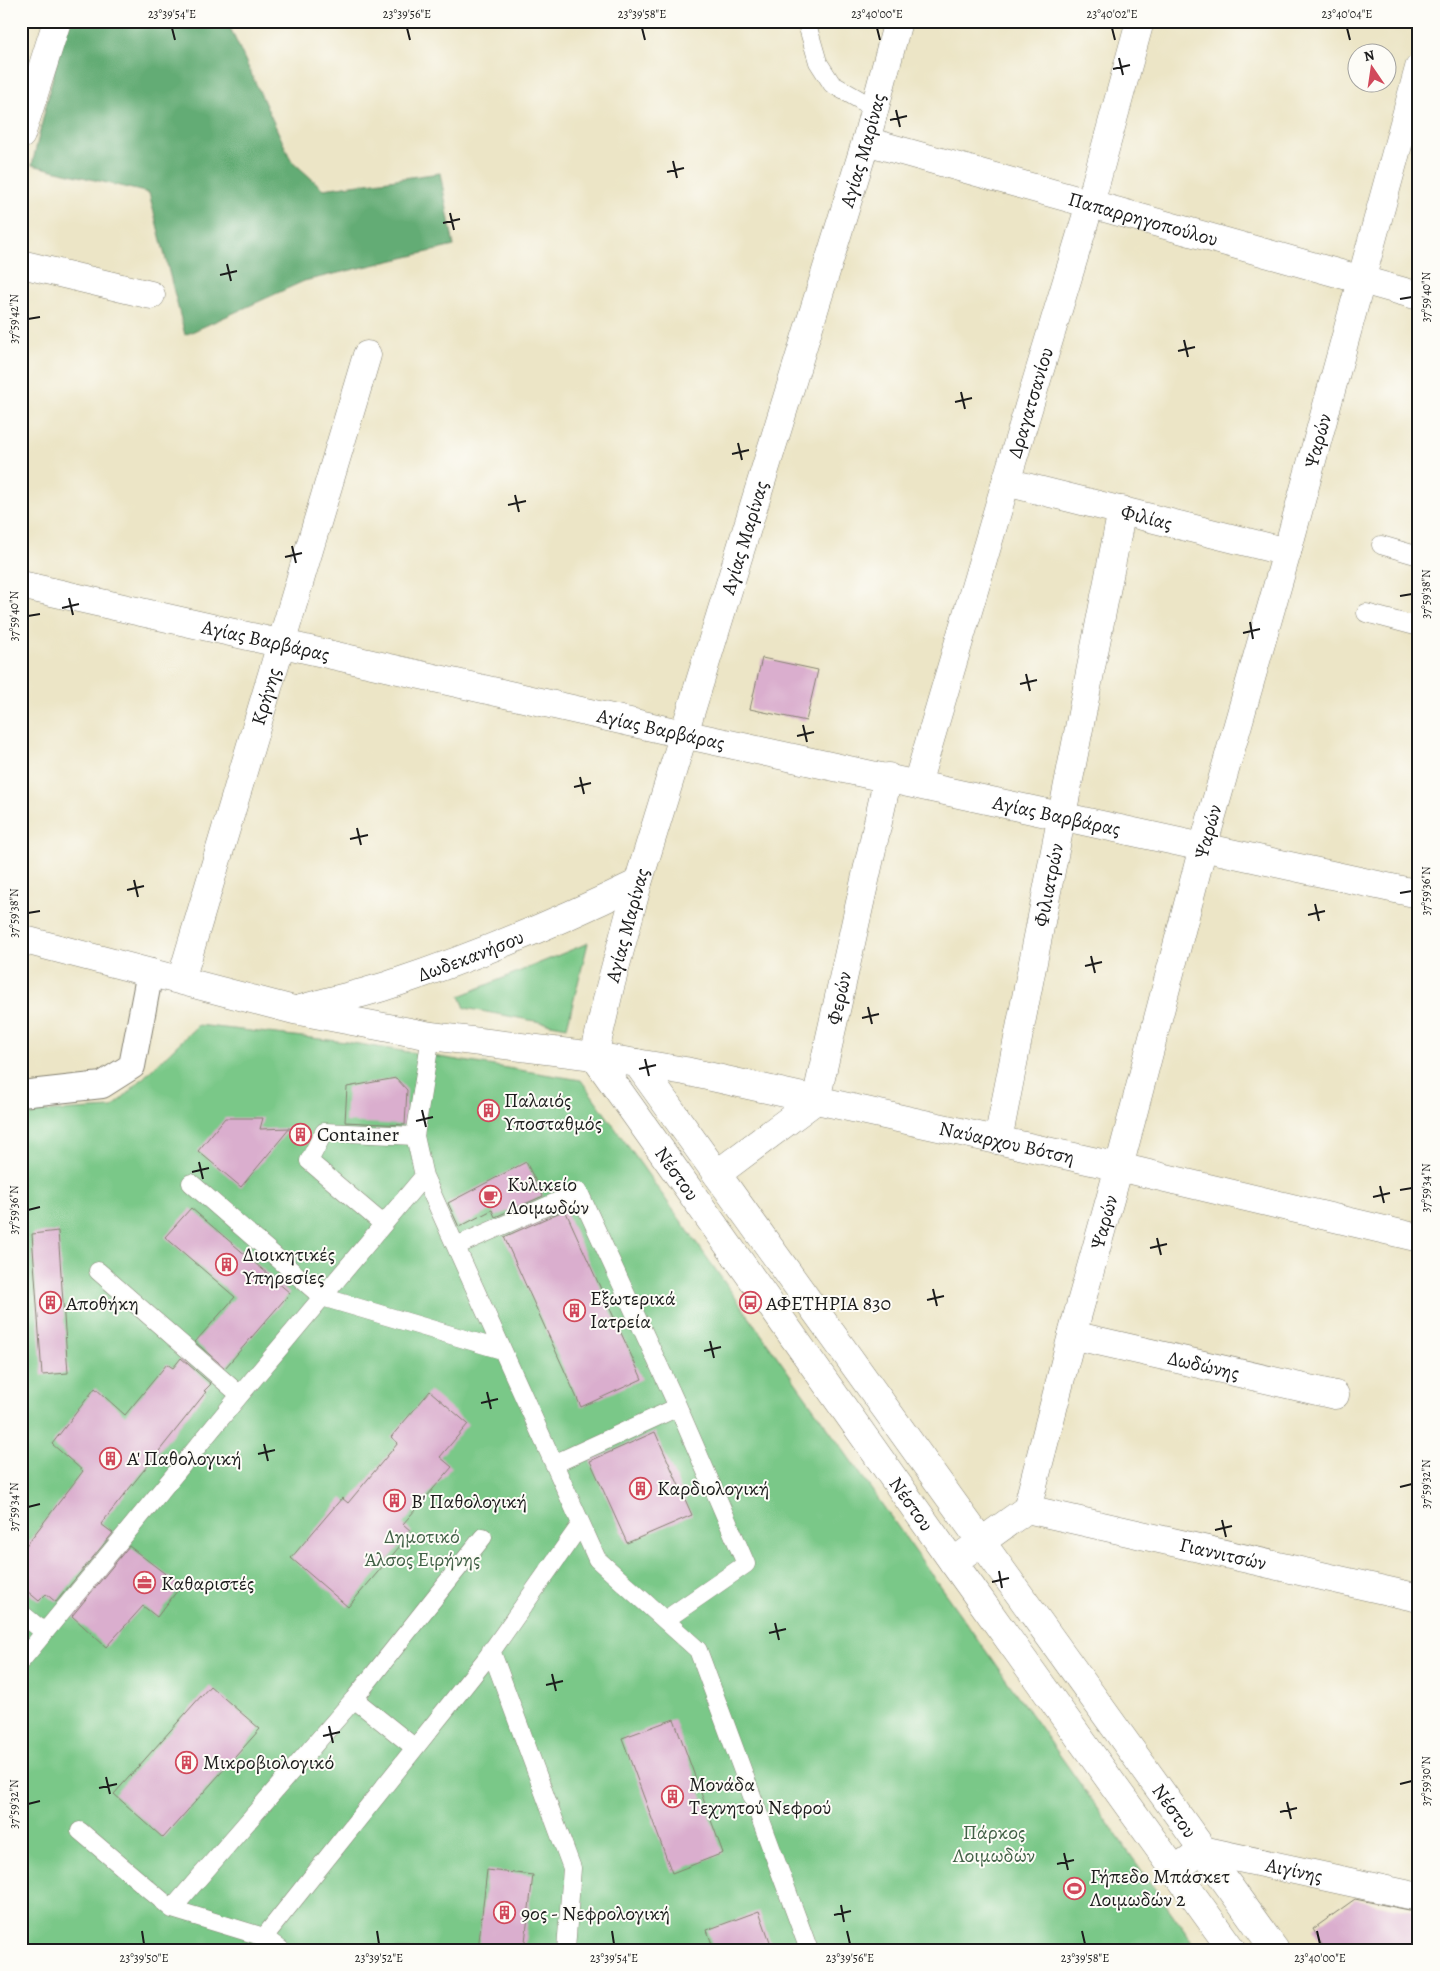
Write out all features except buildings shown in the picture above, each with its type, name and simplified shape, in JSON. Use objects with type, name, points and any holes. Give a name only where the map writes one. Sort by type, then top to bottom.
[{"type":"street","points":[[21,135],[57,21]]},
{"type":"street","name":"Αγίας Μαρίνας","points":[[594,1056],[610,987],[638,883],[866,141],[898,21]]},
{"type":"street","name":"Δραγατσανίου","points":[[917,784],[1090,204],[1140,21]]},
{"type":"street","name":"Ψαρών","points":[[1027,1509],[1203,847],[1287,552],[1419,68]]},
{"type":"street","name":"Παπαρρηγοπούλου","points":[[866,141],[1419,296]]},
{"type":"street","points":[[21,264],[151,294]]},
{"type":"street","name":"Κρήνης","points":[[181,980],[367,355]]},
{"type":"street","name":"Φιλίας","points":[[1006,482],[1287,552]]},
{"type":"street","name":"Φιλιατρών","points":[[998,1140],[1122,510]]},
{"type":"street","name":"Αγίας Βαρβάρας","points":[[21,585],[683,734],[888,777],[1419,894]]},
{"type":"street","name":"Φερών","points":[[816,1100],[888,777]]},
{"type":"street","name":"Δωδεκανήσου","points":[[294,1010],[391,984],[490,949],[570,916],[638,883]]},
{"type":"street","name":"Δωδεκανήσου","points":[[21,939],[294,1010],[431,1036],[594,1056]]},
{"type":"street","points":[[21,1094],[102,1085],[132,1066],[150,972]]},
{"type":"street","name":"Ναύαρχου Βότση","points":[[594,1056],[685,1071],[998,1140],[1419,1238]]},
{"type":"street","name":"Νέστου","points":[[594,1056],[953,1562],[1232,1950]]},
{"type":"street","name":"Νέστου","points":[[638,1063],[1275,1950]]},
{"type":"street","points":[[717,1174],[816,1100]]},
{"type":"street","name":"Δωδώνης","points":[[1072,1334],[1335,1394]]},
{"type":"street","points":[[953,1562],[1027,1509]]},
{"type":"street","name":"Γιαννιτσών","points":[[1027,1509],[1419,1598]]},
{"type":"street","points":[[1175,1870],[1202,1850]]},
{"type":"street","name":"Αιγίνης","points":[[1202,1850],[1419,1897]]},
{"type":"lane","points":[[806,21],[818,62],[832,84],[874,108]]},
{"type":"lane","points":[[1381,545],[1419,556]]},
{"type":"lane","points":[[1366,613],[1419,626]]},
{"type":"lane","points":[[431,1036],[415,1136],[424,1176],[597,1559],[698,1650],[809,1950]]},
{"type":"lane","points":[[383,1224],[309,1161],[324,1132],[415,1136]]},
{"type":"lane","points":[[21,1662],[240,1394],[424,1176]]},
{"type":"lane","points":[[191,1183],[322,1297],[502,1350]]},
{"type":"lane","points":[[456,1246],[579,1192],[678,1407],[746,1564],[664,1620]]},
{"type":"lane","points":[[98,1271],[240,1394]]},
{"type":"lane","points":[[554,1464],[678,1407]]},
{"type":"lane","points":[[264,1937],[491,1650],[581,1524]]},
{"type":"lane","points":[[172,1909],[354,1699],[483,1537]]},
{"type":"lane","points":[[21,1614],[44,1632]]},
{"type":"lane","points":[[491,1650],[572,1868],[566,1950]]},
{"type":"lane","points":[[354,1699],[414,1747]]},
{"type":"lane","points":[[80,1831],[172,1909],[264,1937],[281,1950]]},
{"type":"green space","points":[[66,21],[227,21],[291,160],[323,189],[440,173],[454,246],[304,281],[185,335],[149,193],[32,165]]},
{"type":"green space","points":[[588,943],[567,1027],[465,1008],[460,996]]},
{"type":"green space","name":"Δημοτικό Άλσος Ειρήνης","points":[[198,1025],[346,1042],[581,1080],[1198,1950],[21,1950],[21,1113],[112,1108]]},
{"type":"place","name":"Παλαιός Υποσταθμός","points":[[488,1111]]},
{"type":"place","name":"Container","points":[[301,1134]]},
{"type":"place","name":"Κυλικείο Λοιμωδών","points":[[491,1196]]},
{"type":"place","name":"Διοικητικές Υπηρεσίες","points":[[227,1265]]},
{"type":"place","name":"Αποθήκη","points":[[50,1303]]},
{"type":"place","name":"ΑΦΕΤΗΡΙΑ 830","points":[[750,1303]]},
{"type":"place","name":"Εξωτερικά Ιατρεία","points":[[574,1310]]},
{"type":"place","name":"Α' Παθολογική","points":[[111,1458]]},
{"type":"place","name":"Καρδιολογική","points":[[641,1488]]},
{"type":"place","name":"Β' Παθολογική","points":[[395,1501]]},
{"type":"place","name":"Καθαριστές","points":[[145,1583]]},
{"type":"place","name":"Μικροβιολογικό","points":[[187,1762]]},
{"type":"place","name":"Μονάδα Τεχνητού Νεφρού","points":[[673,1796]]},
{"type":"place","name":"Γήπεδο Μπάσκετ Λοιμωδών 2","points":[[1074,1888]]},
{"type":"place","name":"9ος - Νεφρολογική","points":[[505,1913]]},
{"type":"park label","name":"Πάρκος Λοιμωδών","points":[[994,1844]]}]
